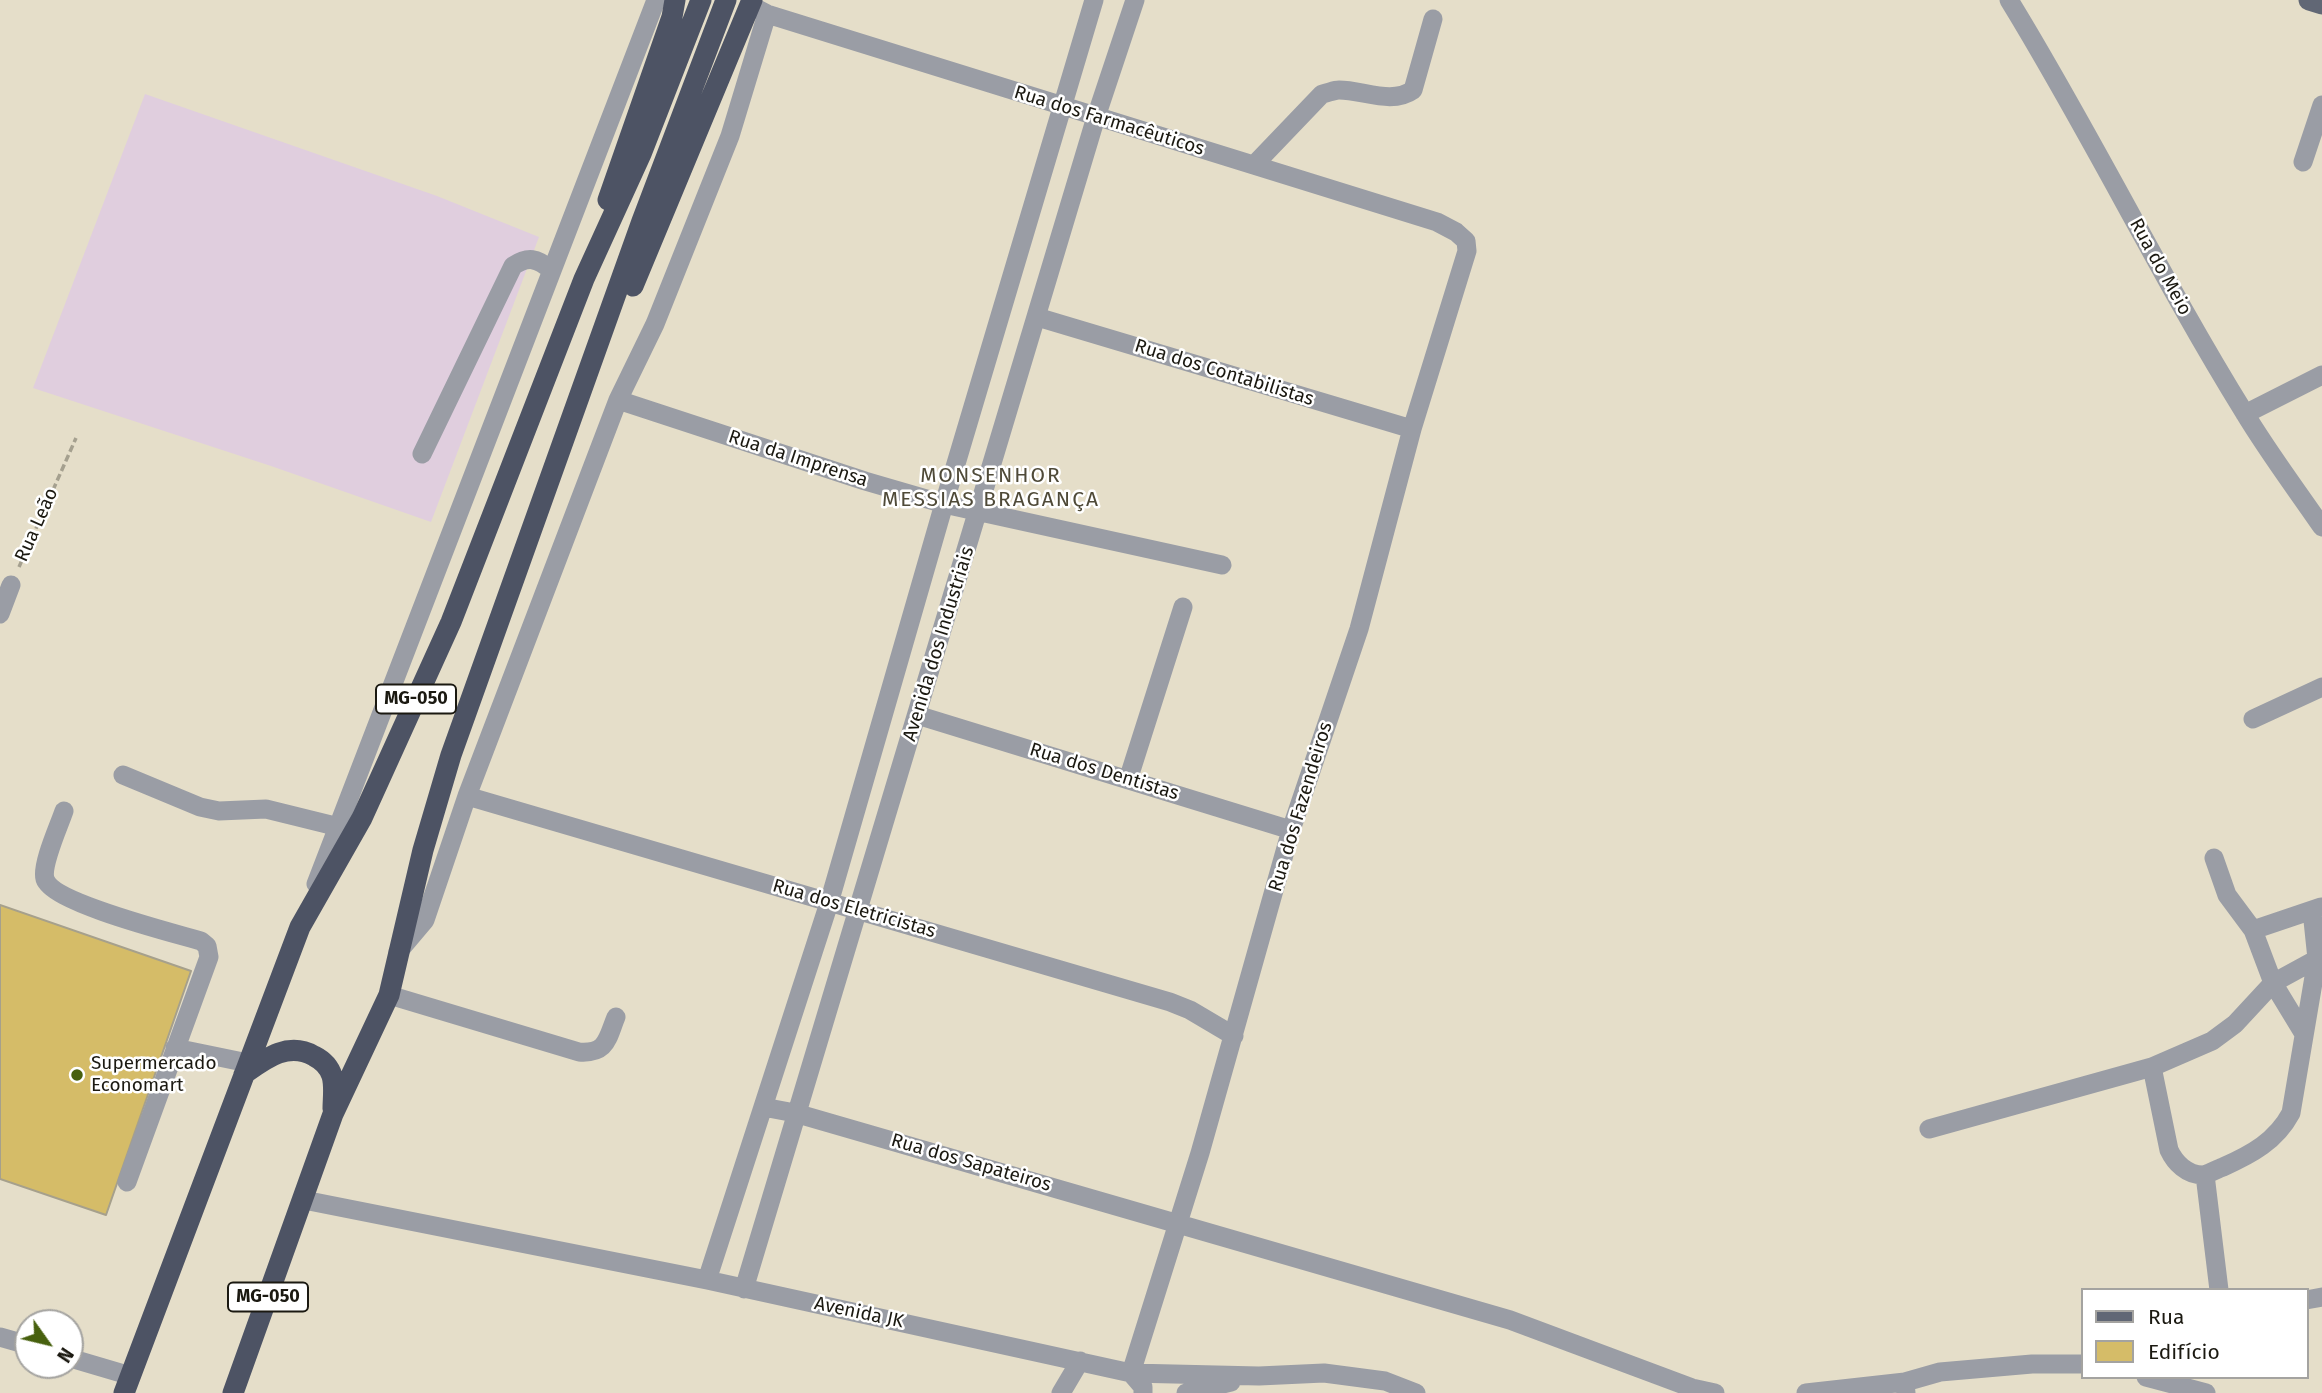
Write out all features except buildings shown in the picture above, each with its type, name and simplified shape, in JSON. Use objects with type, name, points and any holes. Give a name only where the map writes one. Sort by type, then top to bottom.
[{"type":"highway","points":[[584,279],[619,163],[672,18],[675,0]]},
{"type":"highway","name":"MG-050","points":[[131,1387],[300,928],[362,818],[451,622],[584,279],[641,154],[701,0]]},
{"type":"highway","name":"MG-050","points":[[233,1393],[333,1114],[389,995],[423,850],[451,755],[642,221],[726,0]]},
{"type":"highway","points":[[542,500],[756,7]]},
{"type":"highway","points":[[246,1069],[268,1056],[293,1049],[310,1053],[323,1061],[333,1079],[333,1114]]},
{"type":"main road","points":[[2309,0],[2322,4]]},
{"type":"street","points":[[300,928],[656,0]]},
{"type":"street","name":"Avenida dos Industriais","points":[[707,1280],[829,903],[1094,0]]},
{"type":"street","name":"Avenida dos Industriais","points":[[744,1289],[1096,117],[1135,0]]},
{"type":"street","name":"Rua do Meio","points":[[2009,0],[2046,60],[2184,311],[2245,414],[2322,527]]},
{"type":"street","points":[[398,953],[425,920],[467,796],[618,400],[655,324],[730,136],[756,7]]},
{"type":"street","name":"Rua dos Farmacêuticos","points":[[756,7],[1062,107],[1437,222],[1466,241]]},
{"type":"street","points":[[1254,165],[1322,94],[1337,90],[1389,97],[1407,95],[1413,90],[1433,19]]},
{"type":"street","points":[[2303,162],[2322,105]]},
{"type":"street","name":"Rua dos Fazendeiros","points":[[1131,1373],[1234,1036],[1291,830],[1359,629],[1412,429],[1464,261],[1466,241]]},
{"type":"street","points":[[422,454],[513,266],[524,258],[536,260],[551,270]]},
{"type":"street","name":"Rua dos Contabilistas","points":[[1037,317],[1412,429]]},
{"type":"street","points":[[2245,414],[2322,374]]},
{"type":"street","name":"Rua da Imprensa","points":[[618,400],[944,504],[1222,565]]},
{"type":"street","name":"Rua Leão","points":[[0,614],[5,587]]},
{"type":"street","points":[[1128,780],[1183,607]]},
{"type":"street","points":[[2253,719],[2322,687]]},
{"type":"street","name":"Rua dos Dentistas","points":[[917,715],[1291,830]]},
{"type":"street","points":[[123,775],[200,807],[219,811],[266,808],[339,827]]},
{"type":"street","name":"Rua dos Eletricistas","points":[[467,796],[1170,1002],[1190,1010],[1234,1036]]},
{"type":"street","points":[[64,811],[45,867],[45,879],[52,889],[117,917],[201,941],[207,946],[209,957],[127,1182]]},
{"type":"street","points":[[2214,858],[2227,895],[2253,930],[2273,983],[2304,1034]]},
{"type":"street","points":[[2152,1067],[2169,1150],[2174,1161],[2192,1172],[2205,1175],[2249,1156],[2284,1126],[2291,1113],[2317,958],[2317,909],[2253,930]]},
{"type":"street","points":[[1929,1129],[2152,1067],[2212,1041],[2235,1024],[2273,983],[2317,958]]},
{"type":"street","points":[[389,995],[579,1052],[594,1053],[604,1046],[616,1017]]},
{"type":"street","points":[[175,1048],[246,1069]]},
{"type":"street","name":"Rua dos Sapateiros","points":[[763,1107],[796,1113],[1510,1320],[1692,1388],[1715,1393]]},
{"type":"street","points":[[2205,1175],[2219,1288]]},
{"type":"street","name":"Avenida JK","points":[[304,1200],[707,1280],[1131,1373],[1259,1376],[1324,1373],[1385,1381],[1416,1393]]},
{"type":"street","points":[[1061,1393],[1080,1361]]},
{"type":"street","points":[[1806,1393],[1906,1388],[1940,1372],[2032,1364],[2080,1364]]},
{"type":"street","points":[[84,1365],[131,1387]]},
{"type":"street","points":[[1131,1373],[1143,1387],[1143,1393]]},
{"type":"street","points":[[1186,1393],[1259,1376]]},
{"type":"street","points":[[2154,1379],[2206,1393]]},
{"type":"path","name":"Rua Leão","points":[[5,587],[76,438]]},
{"type":"shaded area","points":[[145,94],[437,196],[539,237],[431,522],[33,388]]},
{"type":"place","name":"Supermercado Economart","points":[[77,1075]]},
{"type":"district","name":"MONSENHOR MESSIAS BRAGANÇA","points":[[991,488]]}]
